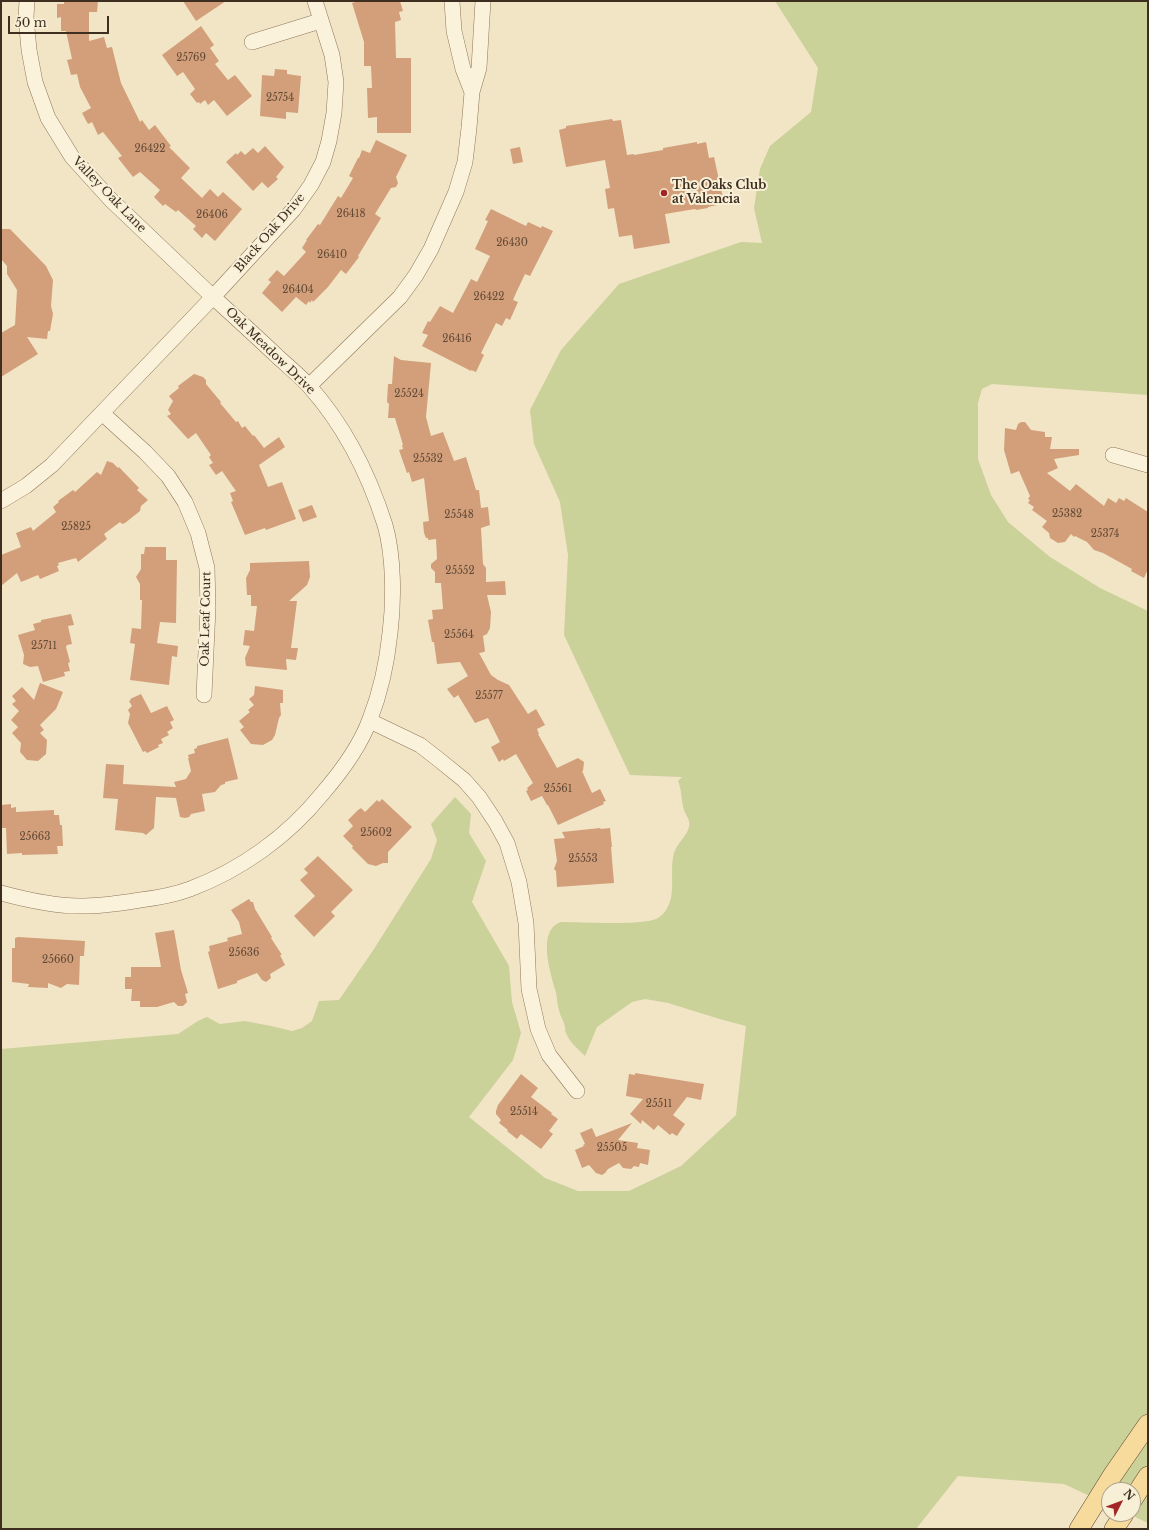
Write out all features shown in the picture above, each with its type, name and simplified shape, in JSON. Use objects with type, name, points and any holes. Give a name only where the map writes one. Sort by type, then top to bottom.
[{"type":"main road","points":[[1079,1529],[1112,1476],[1148,1424]]},
{"type":"main road","points":[[1141,1487],[1148,1476]]},
{"type":"street","name":"Valley Oak Lane","points":[[27,1],[26,17],[29,50],[36,82],[48,118],[72,157],[110,199],[213,297]]},
{"type":"street","name":"Black Oak Drive","points":[[213,297],[294,209],[311,185],[323,162],[329,141],[334,113],[336,82],[332,55],[320,21],[315,1]]},
{"type":"street","points":[[452,1],[454,31],[463,69],[472,92]]},
{"type":"street","points":[[309,386],[400,297],[416,275],[431,249],[456,192],[465,162],[470,128],[472,92],[479,68],[483,1]]},
{"type":"street","points":[[252,42],[320,21]]},
{"type":"street","name":"Oak Meadow Drive","points":[[1,893],[47,903],[82,907],[162,897],[190,889],[229,872],[258,853],[285,832],[310,809],[340,773],[370,721],[387,661],[392,618],[392,568],[386,528],[372,488],[353,446],[309,386],[213,297]]},
{"type":"street","points":[[1,501],[26,486],[52,465],[213,297]]},
{"type":"street","name":"Oak Leaf Court","points":[[102,413],[145,452],[168,476],[185,502],[198,533],[207,568],[208,608],[204,695]]},
{"type":"street","points":[[1113,455],[1148,465]]},
{"type":"street","points":[[370,721],[420,745],[464,780],[479,797],[507,843],[519,882],[526,923],[529,989],[538,1029],[549,1055],[577,1091]]},
{"type":"green space","name":"The Oaks Club at Valencia","points":[[775,1],[1148,1],[1148,395],[992,384],[982,389],[978,403],[978,459],[991,495],[1008,522],[1050,557],[1100,588],[1148,611],[1148,1523],[1141,1520],[1141,1482],[1101,1482],[1101,1501],[1064,1484],[958,1476],[916,1529],[1,1529],[1,1049],[178,1034],[207,1017],[220,1024],[245,1021],[292,1031],[302,1028],[312,1021],[319,1001],[339,1000],[372,952],[431,859],[437,840],[431,824],[455,797],[471,814],[469,833],[486,861],[472,902],[509,966],[512,1002],[521,1033],[513,1060],[469,1117],[545,1178],[578,1191],[629,1191],[681,1166],[736,1115],[746,1026],[668,1003],[645,999],[632,1002],[597,1027],[585,1056],[574,1046],[565,1031],[564,1023],[557,1003],[556,992],[547,954],[549,934],[553,927],[561,922],[627,923],[658,918],[666,910],[671,898],[672,864],[674,853],[688,830],[689,822],[682,803],[678,781],[682,777],[630,775],[564,635],[568,555],[560,502],[534,444],[530,410],[561,350],[619,284],[741,242],[762,243],[754,208],[760,169],[770,146],[811,112],[818,68]]},
{"type":"building","points":[[64,1],[98,1],[97,12],[89,12],[89,41],[104,37],[107,48],[112,47],[121,83],[140,122],[142,120],[149,130],[155,125],[171,146],[169,147],[190,168],[181,178],[202,198],[210,189],[218,197],[223,192],[242,209],[215,241],[206,233],[202,238],[193,229],[196,226],[178,210],[176,212],[165,204],[163,206],[154,197],[160,190],[140,172],[133,177],[118,158],[122,156],[103,132],[98,135],[92,122],[88,124],[82,113],[91,108],[80,87],[77,74],[71,75],[67,60],[72,59],[66,31],[61,31],[61,17],[57,18],[57,4],[64,4]]},
{"type":"building","points":[[183,1],[226,1],[196,21]]},
{"type":"building","points":[[359,1],[400,1],[403,11],[399,12],[401,20],[395,22],[396,58],[411,58],[411,133],[377,133],[377,117],[368,118],[367,88],[372,88],[371,66],[364,66],[364,42],[352,3]]},
{"type":"building","points":[[201,26],[214,45],[210,48],[219,61],[215,64],[228,80],[235,75],[252,96],[227,116],[214,100],[208,105],[205,100],[200,104],[199,102],[197,103],[190,94],[195,89],[183,72],[177,76],[162,55]]},
{"type":"building","points":[[275,69],[287,70],[287,74],[301,76],[298,113],[286,112],[286,119],[260,116],[262,75],[274,76]]},
{"type":"building","name":"The Oaks Club at Valencia","points":[[612,119],[613,121],[621,120],[627,155],[663,150],[663,148],[697,142],[697,144],[706,142],[709,158],[714,157],[723,198],[716,199],[717,205],[708,208],[665,214],[670,243],[634,249],[632,235],[619,237],[614,208],[608,209],[605,189],[610,188],[605,160],[566,167],[559,130],[566,128],[566,126]]},
{"type":"building","points":[[376,140],[407,155],[396,177],[398,183],[396,187],[391,188],[375,214],[381,218],[358,256],[359,257],[346,274],[341,270],[328,287],[313,302],[312,300],[310,303],[309,301],[306,305],[296,297],[282,312],[262,293],[271,282],[268,280],[277,270],[284,276],[306,252],[302,248],[306,240],[318,224],[320,225],[338,196],[341,198],[353,178],[349,176],[362,150],[370,153]]},
{"type":"building","points":[[265,146],[284,167],[276,177],[278,179],[268,188],[262,182],[253,191],[226,162],[236,153],[237,155],[241,151],[245,155],[253,148],[258,153]]},
{"type":"building","points":[[520,147],[523,162],[513,164],[510,149]]},
{"type":"building","points":[[491,209],[526,226],[528,222],[541,228],[542,226],[553,231],[530,276],[525,274],[513,300],[518,302],[510,320],[506,318],[502,326],[496,323],[481,353],[484,355],[476,372],[471,371],[422,346],[428,335],[422,333],[428,321],[430,322],[440,306],[453,313],[471,279],[477,282],[490,256],[475,249],[488,221],[485,220]]},
{"type":"building","points":[[1,229],[10,229],[46,266],[53,280],[51,306],[53,314],[47,339],[27,337],[38,354],[1,377],[1,333],[15,325],[17,290],[7,274],[7,266],[1,259]]},
{"type":"building","points":[[394,356],[401,360],[431,363],[426,417],[431,436],[443,432],[454,461],[466,457],[476,490],[479,490],[481,508],[488,507],[490,525],[481,528],[483,564],[486,568],[486,582],[505,581],[506,595],[487,595],[491,612],[490,628],[487,634],[483,636],[485,651],[479,653],[491,675],[509,685],[528,714],[536,709],[545,725],[537,729],[538,734],[557,768],[578,758],[584,762],[582,771],[592,793],[600,789],[606,801],[603,802],[604,804],[558,825],[542,796],[531,801],[526,791],[528,790],[527,788],[533,783],[516,754],[504,761],[503,759],[499,762],[491,747],[500,742],[488,718],[475,723],[458,695],[454,698],[447,689],[468,676],[460,662],[437,664],[434,642],[432,642],[428,620],[433,619],[432,610],[443,609],[441,583],[435,583],[435,572],[431,568],[431,564],[437,559],[436,539],[428,540],[424,533],[423,522],[429,521],[424,478],[412,482],[409,472],[407,473],[399,450],[403,449],[403,445],[395,418],[388,418],[388,384],[392,384]]},
{"type":"building","points":[[194,374],[203,377],[206,380],[206,384],[236,422],[238,421],[242,428],[245,426],[264,448],[279,437],[285,447],[259,465],[268,487],[282,482],[296,519],[266,530],[265,528],[245,535],[231,502],[233,501],[230,493],[236,491],[222,471],[216,475],[209,465],[213,463],[209,457],[211,455],[196,433],[188,439],[167,416],[171,414],[168,410],[173,401],[169,396],[179,388],[178,386]]},
{"type":"building","points":[[1025,422],[1031,430],[1045,432],[1045,437],[1052,437],[1050,449],[1079,449],[1079,455],[1054,459],[1058,468],[1047,473],[1070,491],[1076,484],[1104,506],[1108,498],[1116,503],[1119,498],[1124,501],[1126,498],[1148,512],[1148,569],[1144,578],[1131,571],[1132,569],[1103,553],[1094,550],[1087,542],[1075,536],[1074,537],[1071,534],[1065,542],[1058,543],[1050,538],[1049,533],[1042,527],[1047,521],[1032,510],[1034,507],[1028,503],[1030,496],[1019,471],[1011,474],[1004,450],[1005,428],[1016,430],[1018,424]]},
{"type":"building","points":[[107,461],[113,463],[118,468],[119,467],[139,488],[137,490],[148,500],[141,506],[140,511],[125,523],[122,524],[120,522],[104,534],[107,539],[78,562],[76,558],[58,563],[59,565],[57,566],[59,571],[40,579],[38,575],[21,582],[17,573],[1,586],[1,555],[21,547],[16,533],[31,527],[33,531],[56,512],[53,507],[59,502],[58,501],[73,490],[75,492],[97,472],[101,475]]},
{"type":"building","points":[[312,505],[317,517],[303,522],[298,510]]},
{"type":"building","points":[[145,547],[166,547],[166,560],[177,560],[176,623],[160,622],[157,643],[178,646],[177,657],[172,656],[169,685],[130,680],[135,644],[130,643],[132,628],[141,629],[142,600],[140,600],[140,584],[136,577],[141,569],[141,554],[144,554]]},
{"type":"building","points":[[309,561],[310,577],[307,585],[289,601],[297,601],[291,648],[298,648],[296,660],[286,659],[287,670],[246,666],[245,658],[250,646],[243,645],[245,630],[254,631],[257,606],[251,606],[251,595],[247,595],[246,578],[250,570],[250,563]]},
{"type":"building","points":[[71,614],[74,625],[68,626],[72,644],[67,645],[66,647],[70,662],[68,663],[70,671],[64,672],[65,676],[43,682],[38,666],[30,667],[23,664],[24,655],[18,635],[35,630],[33,624],[41,622],[41,620]]},
{"type":"building","points":[[40,683],[63,692],[56,709],[40,725],[44,730],[40,733],[47,740],[46,754],[38,761],[27,760],[20,752],[21,743],[12,733],[18,727],[11,720],[19,711],[12,704],[16,701],[12,696],[22,687],[34,700]]},
{"type":"building","points":[[255,686],[283,690],[283,703],[280,703],[281,715],[275,735],[272,740],[263,745],[251,744],[240,730],[244,727],[239,721],[250,712],[248,710],[254,705],[249,699],[254,695]]},
{"type":"building","points":[[141,694],[151,713],[167,706],[174,720],[170,722],[173,728],[167,732],[169,735],[161,739],[163,743],[158,745],[159,747],[147,753],[145,751],[143,752],[128,723],[130,714],[128,710],[132,706],[129,701],[131,700],[130,699]]},
{"type":"building","points":[[228,738],[238,779],[225,782],[225,784],[221,785],[215,792],[202,794],[205,811],[191,814],[189,817],[185,818],[180,817],[176,798],[156,797],[154,828],[146,835],[143,833],[115,830],[118,799],[103,798],[106,764],[124,765],[123,784],[176,787],[174,782],[186,779],[191,771],[188,755],[195,753],[194,749],[197,748],[197,746]]},
{"type":"building","points":[[382,799],[412,827],[388,852],[388,863],[383,863],[376,866],[368,864],[352,848],[353,846],[343,836],[353,826],[348,820],[358,810],[361,808],[365,812],[377,800],[379,802]]},
{"type":"building","points":[[11,804],[11,808],[16,807],[16,812],[54,810],[54,815],[59,815],[60,825],[62,825],[63,846],[57,846],[58,854],[7,854],[6,828],[1,828],[1,805]]},
{"type":"building","points":[[610,828],[614,883],[557,887],[556,871],[554,869],[557,861],[554,839],[565,838],[562,832]]},
{"type":"building","points":[[318,856],[353,890],[331,912],[335,916],[314,937],[294,916],[315,896],[300,880],[308,873],[304,869]]},
{"type":"building","points":[[249,899],[253,902],[255,909],[282,955],[280,955],[285,965],[270,974],[271,978],[266,982],[262,980],[257,973],[237,981],[237,983],[218,989],[208,952],[210,951],[209,946],[228,941],[227,938],[242,934],[239,922],[231,910]]},
{"type":"building","points":[[174,930],[181,970],[188,993],[185,994],[187,1002],[183,1006],[178,1006],[174,1002],[157,1007],[140,1007],[140,1001],[131,1001],[132,989],[125,989],[125,977],[131,977],[131,967],[161,967],[155,933]]},
{"type":"building","points":[[15,938],[85,941],[84,956],[80,956],[79,985],[67,984],[61,988],[48,983],[48,988],[28,987],[29,984],[12,982],[12,948],[15,948]]},
{"type":"building","points":[[635,1073],[704,1084],[701,1100],[687,1097],[673,1115],[685,1124],[677,1136],[672,1133],[670,1135],[658,1125],[654,1130],[642,1120],[641,1124],[630,1114],[643,1099],[626,1096],[629,1074],[635,1075]]},
{"type":"building","points":[[521,1074],[538,1088],[531,1097],[558,1119],[549,1131],[553,1134],[541,1149],[521,1134],[517,1139],[499,1123],[501,1120],[496,1114],[498,1105]]},
{"type":"building","points":[[632,1123],[618,1140],[638,1143],[637,1148],[650,1150],[648,1165],[640,1163],[639,1167],[634,1166],[631,1169],[623,1168],[619,1163],[608,1169],[602,1175],[596,1173],[589,1165],[582,1168],[575,1150],[584,1146],[583,1145],[585,1144],[580,1133],[592,1128],[596,1137]]},
{"type":"place","name":"The Oaks Club at Valencia","points":[[664,193]]}]
